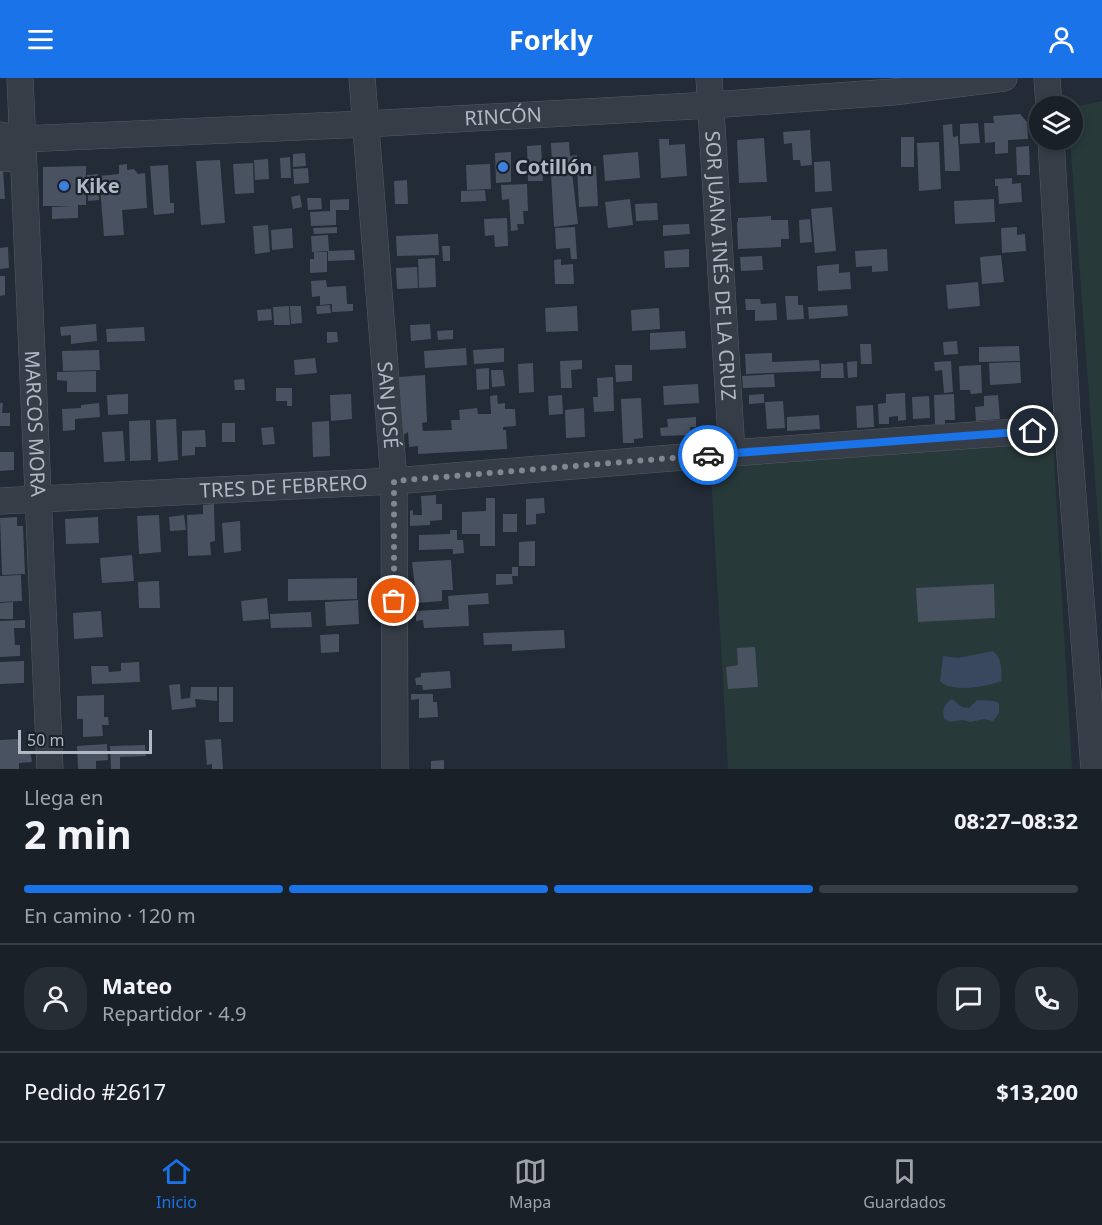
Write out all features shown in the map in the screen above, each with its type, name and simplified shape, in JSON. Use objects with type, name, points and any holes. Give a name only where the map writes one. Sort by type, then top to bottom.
[{"type":"street","name":"MARCOS MORA","points":[[20,78],[11,148],[37,500],[50,769]]},
{"type":"street","name":"SAN JOSÉ","points":[[362,78],[394,481],[395,769]]},
{"type":"street","name":"SOR JUANA INÉS DE LA CRUZ","points":[[709,78],[732,453]]},
{"type":"street","name":"RINCÓN","points":[[11,148],[366,124],[711,105],[893,92],[1004,78]]},
{"type":"street","points":[[1047,78],[1048,96]]},
{"type":"street","points":[[1052,150],[1068,431],[1094,769]]},
{"type":"street","name":"TRES DE FEBRERO","points":[[0,501],[394,481],[732,453],[1057,429],[1068,431]]},
{"type":"shaded area","points":[[1102,101],[1102,573],[1071,150],[1083,150],[1083,105]]},
{"type":"shaded area","points":[[1053,441],[1072,769],[728,769],[710,462]]},
{"type":"water","points":[[993,651],[1000,661],[1001,681],[979,687],[960,688],[945,685],[940,681],[943,656],[958,658]]},
{"type":"water","points":[[952,699],[962,707],[969,708],[977,700],[994,701],[999,703],[999,713],[993,721],[984,719],[950,722],[944,719],[943,713],[945,705]]},
{"type":"building","points":[[1020,114],[1027,122],[1028,139],[1008,140],[1008,153],[995,154],[995,142],[985,143],[984,123],[994,123],[993,116]]},
{"type":"building","points":[[978,123],[980,143],[960,144],[960,124]]},
{"type":"building","points":[[952,124],[953,137],[958,136],[960,171],[945,171],[943,125]]},
{"type":"building","points":[[810,130],[812,165],[801,166],[800,160],[793,160],[792,143],[784,144],[783,132]]},
{"type":"building","points":[[901,137],[914,137],[914,167],[901,167]]},
{"type":"building","points":[[764,138],[767,182],[739,183],[737,140]]},
{"type":"building","points":[[659,139],[669,139],[669,145],[685,144],[687,176],[661,178]]},
{"type":"building","points":[[569,142],[570,156],[577,155],[577,164],[552,166],[551,143]]},
{"type":"building","points":[[939,142],[941,189],[919,191],[917,143]]},
{"type":"building","points":[[541,145],[543,181],[528,181],[527,146]]},
{"type":"building","points":[[1029,146],[1030,175],[1017,175],[1016,147]]},
{"type":"building","name":"Cotillón","points":[[511,152],[511,182],[496,183],[495,153]]},
{"type":"building","points":[[638,152],[640,178],[605,181],[603,155]]},
{"type":"building","points":[[305,153],[306,166],[293,167],[293,154]]},
{"type":"building","points":[[290,157],[291,178],[281,178],[280,158]]},
{"type":"building","points":[[268,159],[269,179],[255,180],[254,160]]},
{"type":"building","points":[[220,160],[225,223],[201,225],[196,161]]},
{"type":"building","points":[[830,161],[832,191],[815,192],[814,162]]},
{"type":"building","points":[[253,163],[254,193],[235,194],[233,164]]},
{"type":"building","points":[[127,164],[127,170],[134,169],[138,174],[145,173],[147,208],[122,210],[124,235],[104,236],[99,176],[119,174],[119,165]]},
{"type":"building","points":[[490,164],[491,189],[467,190],[466,165]]},
{"type":"building","points":[[168,165],[170,203],[174,203],[174,213],[154,215],[150,166]]},
{"type":"building","name":"Kike","points":[[86,166],[86,205],[78,205],[78,218],[52,219],[52,207],[72,206],[43,206],[43,167]]},
{"type":"building","points":[[596,166],[598,206],[579,207],[577,167]]},
{"type":"building","points":[[308,168],[309,183],[294,184],[293,169]]},
{"type":"building","points":[[3,170],[5,199],[0,199],[0,171]]},
{"type":"building","points":[[572,172],[578,224],[554,227],[551,174]]},
{"type":"building","points":[[98,174],[99,200],[88,201],[87,175]]},
{"type":"building","points":[[1012,178],[1012,184],[1021,183],[1022,202],[999,204],[998,186],[995,186],[995,179]]},
{"type":"building","points":[[407,180],[408,204],[395,204],[394,181]]},
{"type":"building","points":[[527,184],[528,211],[523,211],[524,224],[517,224],[518,230],[511,231],[509,199],[502,200],[501,185]]},
{"type":"building","points":[[485,190],[486,201],[461,202],[461,191]]},
{"type":"building","points":[[300,195],[302,207],[293,209],[291,197]]},
{"type":"building","points":[[307,198],[321,198],[322,209],[308,210]]},
{"type":"building","points":[[349,199],[349,210],[336,210],[336,225],[311,226],[310,212],[330,211],[330,200]]},
{"type":"building","points":[[630,199],[633,225],[608,228],[605,202]]},
{"type":"building","points":[[994,199],[995,222],[955,224],[954,201]]},
{"type":"building","points":[[657,203],[658,220],[636,221],[635,204]]},
{"type":"building","points":[[832,207],[836,251],[815,253],[811,209]]},
{"type":"building","points":[[771,216],[771,220],[788,220],[789,239],[781,239],[781,247],[738,249],[738,218]]},
{"type":"building","points":[[507,218],[508,246],[495,247],[494,235],[485,236],[484,219]]},
{"type":"building","points":[[810,219],[812,242],[800,243],[799,220]]},
{"type":"building","points":[[689,224],[690,234],[663,236],[663,225]]},
{"type":"building","points":[[268,225],[270,252],[255,254],[253,226]]},
{"type":"building","points":[[337,227],[337,233],[314,234],[313,228]]},
{"type":"building","points":[[575,227],[577,259],[571,259],[570,248],[556,249],[555,228]]},
{"type":"building","points":[[1017,227],[1017,235],[1025,234],[1026,251],[1002,253],[1001,228]]},
{"type":"building","points":[[292,228],[293,248],[272,250],[271,230]]},
{"type":"building","points":[[438,234],[439,255],[397,256],[396,236]]},
{"type":"building","points":[[328,235],[329,251],[312,252],[311,236]]},
{"type":"building","points":[[442,246],[450,246],[450,261],[443,261]]},
{"type":"building","points":[[8,247],[9,268],[0,269],[0,248]]},
{"type":"building","points":[[689,249],[689,267],[665,268],[664,251]]},
{"type":"building","points":[[887,249],[888,271],[872,272],[872,266],[856,267],[855,251]]},
{"type":"building","points":[[354,250],[355,260],[328,261],[328,251]]},
{"type":"building","points":[[314,252],[327,252],[327,272],[310,273],[310,259],[314,259]]},
{"type":"building","points":[[1001,255],[1004,282],[982,284],[980,257]]},
{"type":"building","points":[[762,256],[763,270],[741,271],[740,257]]},
{"type":"building","points":[[435,258],[436,287],[419,288],[418,259]]},
{"type":"building","points":[[561,259],[561,265],[573,264],[574,284],[555,284],[554,260]]},
{"type":"building","points":[[839,264],[839,273],[850,272],[851,289],[818,291],[817,266]]},
{"type":"building","points":[[417,267],[418,288],[397,289],[396,268]]},
{"type":"building","points":[[0,276],[5,276],[5,295],[0,296]]},
{"type":"building","points":[[326,280],[327,287],[346,286],[347,304],[353,304],[353,311],[332,312],[332,304],[320,305],[320,296],[312,297],[311,281]]},
{"type":"building","points":[[978,282],[980,306],[948,309],[946,285]]},
{"type":"building","points":[[785,296],[798,296],[798,305],[803,305],[804,319],[787,320]]},
{"type":"building","points":[[745,299],[760,299],[761,304],[776,303],[777,320],[755,321],[755,310],[746,310]]},
{"type":"building","points":[[330,305],[331,313],[317,314],[316,306]]},
{"type":"building","points":[[847,305],[848,316],[809,319],[808,307]]},
{"type":"building","points":[[289,306],[290,325],[274,325],[273,307]]},
{"type":"building","points":[[290,306],[301,306],[302,323],[291,324]]},
{"type":"building","points":[[577,306],[578,331],[546,332],[545,308]]},
{"type":"building","points":[[659,308],[660,329],[632,331],[631,310]]},
{"type":"building","points":[[271,309],[272,320],[258,321],[257,310]]},
{"type":"building","points":[[96,324],[97,341],[71,344],[71,335],[61,336],[60,327]]},
{"type":"building","points":[[430,324],[431,339],[411,341],[410,325]]},
{"type":"building","points":[[144,327],[145,341],[107,342],[106,329]]},
{"type":"building","points":[[453,330],[453,339],[438,340],[437,331]]},
{"type":"building","points":[[685,331],[686,348],[650,350],[650,333]]},
{"type":"building","points":[[327,332],[337,332],[338,342],[327,343]]},
{"type":"building","points":[[957,341],[958,354],[944,355],[943,342]]},
{"type":"building","points":[[860,344],[871,344],[872,364],[861,364]]},
{"type":"building","points":[[1019,346],[1020,361],[979,362],[979,347]]},
{"type":"building","points":[[466,348],[467,365],[425,368],[424,351]]},
{"type":"building","points":[[504,348],[504,362],[474,364],[473,350]]},
{"type":"building","points":[[99,350],[100,370],[63,371],[62,351]]},
{"type":"building","points":[[772,353],[772,362],[819,360],[820,371],[746,374],[745,354]]},
{"type":"building","points":[[315,358],[317,373],[295,375],[294,360]]},
{"type":"building","points":[[582,360],[582,369],[571,370],[572,388],[561,388],[560,361]]},
{"type":"building","points":[[857,361],[857,377],[848,378],[847,362]]},
{"type":"building","points":[[951,361],[953,392],[944,393],[942,370],[935,371],[934,362]]},
{"type":"building","points":[[1020,362],[1021,383],[990,385],[989,363]]},
{"type":"building","points":[[533,363],[534,392],[519,393],[518,364]]},
{"type":"building","points":[[843,363],[844,378],[821,378],[821,364]]},
{"type":"building","points":[[615,365],[632,365],[632,381],[616,382]]},
{"type":"building","points":[[981,365],[982,393],[971,394],[970,390],[960,390],[959,366]]},
{"type":"building","points":[[489,368],[489,389],[477,390],[476,369]]},
{"type":"building","points":[[491,370],[503,370],[505,386],[492,387]]},
{"type":"building","points":[[96,371],[96,392],[67,392],[67,381],[57,380],[57,372]]},
{"type":"building","points":[[774,374],[775,387],[743,388],[742,376]]},
{"type":"building","points":[[425,375],[427,422],[422,423],[423,431],[452,430],[451,420],[460,420],[459,410],[477,408],[478,414],[491,414],[490,396],[497,395],[498,404],[505,403],[505,409],[515,409],[516,426],[503,427],[503,430],[506,430],[507,449],[418,454],[418,446],[409,447],[408,432],[402,436],[399,377]]},
{"type":"building","points":[[613,377],[614,411],[594,412],[593,397],[598,397],[597,378]]},
{"type":"building","points":[[244,379],[245,390],[235,390],[234,380]]},
{"type":"building","points":[[698,384],[699,403],[664,405],[663,386]]},
{"type":"building","points":[[276,388],[292,388],[292,406],[287,406],[287,401],[276,401]]},
{"type":"building","points":[[905,393],[906,420],[898,421],[898,416],[889,417],[889,424],[879,424],[878,404],[886,403],[886,394]]},
{"type":"building","points":[[128,394],[128,414],[108,415],[107,395]]},
{"type":"building","points":[[351,394],[352,419],[331,421],[330,395]]},
{"type":"building","points":[[764,394],[764,403],[749,404],[749,395]]},
{"type":"building","points":[[954,394],[955,420],[945,420],[945,424],[935,424],[934,395]]},
{"type":"building","points":[[562,395],[563,414],[549,415],[548,396]]},
{"type":"building","points":[[998,395],[1000,419],[976,421],[975,407],[984,406],[984,396]]},
{"type":"building","points":[[929,396],[930,418],[913,419],[912,397]]},
{"type":"building","points":[[641,398],[643,438],[634,439],[634,443],[623,443],[621,399]]},
{"type":"building","points":[[783,401],[785,428],[767,429],[765,402]]},
{"type":"building","points":[[0,403],[3,403],[2,413],[10,413],[10,426],[0,426]]},
{"type":"building","points":[[99,403],[100,417],[75,419],[75,430],[63,431],[62,409],[81,408],[81,405]]},
{"type":"building","points":[[873,405],[874,427],[857,428],[856,406]]},
{"type":"building","points":[[584,408],[585,437],[566,438],[565,410]]},
{"type":"building","points":[[819,415],[820,429],[787,431],[787,417]]},
{"type":"building","points":[[696,417],[696,427],[690,427],[691,435],[661,436],[660,428],[668,427],[667,419]]},
{"type":"building","points":[[176,419],[178,460],[158,462],[156,420]]},
{"type":"building","points":[[150,420],[151,460],[130,461],[129,421]]},
{"type":"building","points":[[329,421],[330,456],[313,457],[312,422]]},
{"type":"building","points":[[222,423],[235,423],[235,442],[222,442]]},
{"type":"building","points":[[273,427],[275,444],[263,445],[261,428]]},
{"type":"building","points":[[205,430],[206,447],[195,447],[195,455],[182,456],[182,431]]},
{"type":"building","points":[[123,431],[125,461],[104,462],[102,432]]},
{"type":"building","points":[[0,452],[14,452],[14,470],[0,471]]},
{"type":"building","points":[[436,495],[436,504],[442,504],[442,520],[430,521],[430,525],[410,526],[410,511],[413,510],[413,515],[422,515],[421,496]]},
{"type":"building","points":[[486,498],[495,498],[495,546],[480,546],[480,534],[462,534],[462,512],[486,511]]},
{"type":"building","points":[[544,498],[545,513],[536,514],[536,524],[526,525],[526,499]]},
{"type":"building","points":[[214,504],[215,541],[210,542],[211,555],[188,556],[187,515],[203,514],[203,505]]},
{"type":"building","points":[[503,514],[517,514],[517,532],[503,532]]},
{"type":"building","points":[[159,515],[161,552],[139,554],[137,516]]},
{"type":"building","points":[[184,515],[186,530],[170,531],[169,517]]},
{"type":"building","points":[[17,517],[17,526],[23,526],[25,574],[2,575],[0,518]]},
{"type":"building","points":[[98,517],[99,543],[66,544],[65,519]]},
{"type":"building","points":[[240,521],[241,551],[224,553],[222,523]]},
{"type":"building","points":[[450,530],[457,530],[457,540],[463,540],[464,553],[453,554],[453,549],[419,550],[419,535],[450,534]]},
{"type":"building","points":[[535,541],[535,566],[519,566],[519,542]]},
{"type":"building","points":[[132,555],[134,581],[102,583],[100,558]]},
{"type":"building","points":[[451,560],[453,590],[442,590],[442,601],[417,603],[412,562]]},
{"type":"building","points":[[512,567],[518,567],[518,576],[512,576],[513,584],[496,585],[496,574],[512,574]]},
{"type":"building","points":[[21,575],[22,601],[0,602],[0,576]]},
{"type":"building","points":[[357,578],[357,599],[288,601],[288,579]]},
{"type":"building","points":[[159,581],[160,608],[139,608],[138,582]]},
{"type":"building","points":[[994,584],[995,618],[918,622],[916,588]]},
{"type":"building","points":[[488,593],[489,604],[468,605],[469,626],[424,628],[423,620],[416,621],[416,611],[449,609],[448,596]]},
{"type":"building","points":[[267,598],[269,619],[243,621],[241,601]]},
{"type":"building","points":[[358,600],[359,624],[326,626],[325,602]]},
{"type":"building","points":[[13,602],[13,619],[0,619],[0,603]]},
{"type":"building","points":[[101,611],[103,637],[74,639],[73,613]]},
{"type":"building","points":[[311,612],[312,627],[271,628],[270,614]]},
{"type":"building","points":[[25,620],[25,628],[14,628],[15,645],[20,645],[20,656],[0,657],[0,621]]},
{"type":"building","points":[[564,630],[565,648],[512,651],[512,644],[484,645],[483,633]]},
{"type":"building","points":[[339,634],[339,652],[321,653],[320,635]]},
{"type":"building","points":[[755,647],[758,687],[728,689],[726,667],[738,665],[737,648]]},
{"type":"building","points":[[24,661],[24,683],[0,684],[0,662]]},
{"type":"building","points":[[139,662],[140,682],[92,684],[91,666],[108,666],[109,672],[121,671],[121,663]]},
{"type":"building","points":[[450,671],[451,688],[423,690],[422,685],[416,685],[415,678],[421,677],[421,673]]},
{"type":"building","points":[[180,684],[181,699],[190,698],[191,687],[217,687],[217,701],[195,699],[196,707],[172,710],[169,685]]},
{"type":"building","points":[[219,687],[233,687],[233,722],[219,722]]},
{"type":"building","points":[[411,694],[433,694],[433,702],[437,702],[438,717],[419,718],[419,699],[411,700]]},
{"type":"building","points":[[104,695],[104,717],[108,717],[109,725],[102,725],[103,736],[83,737],[83,719],[77,719],[77,696]]},
{"type":"building","points":[[18,739],[19,752],[30,751],[32,762],[19,763],[19,769],[0,769],[0,740]]},
{"type":"building","points":[[221,739],[223,769],[212,769],[212,764],[207,765],[205,740]]},
{"type":"building","points":[[107,744],[108,760],[96,761],[96,769],[78,769],[77,746]]},
{"type":"building","points":[[145,745],[146,756],[120,757],[120,769],[111,769],[110,746]]},
{"type":"building","points":[[444,760],[444,769],[431,769],[431,761]]},
{"type":"way so far","points":[[394,601],[394,481],[708,455]]},
{"type":"place","name":"Cotillón","points":[[503,167]]},
{"type":"place","name":"Kike","points":[[64,186]]},
{"type":"route","points":[[708,455],[1033,431]]}]
